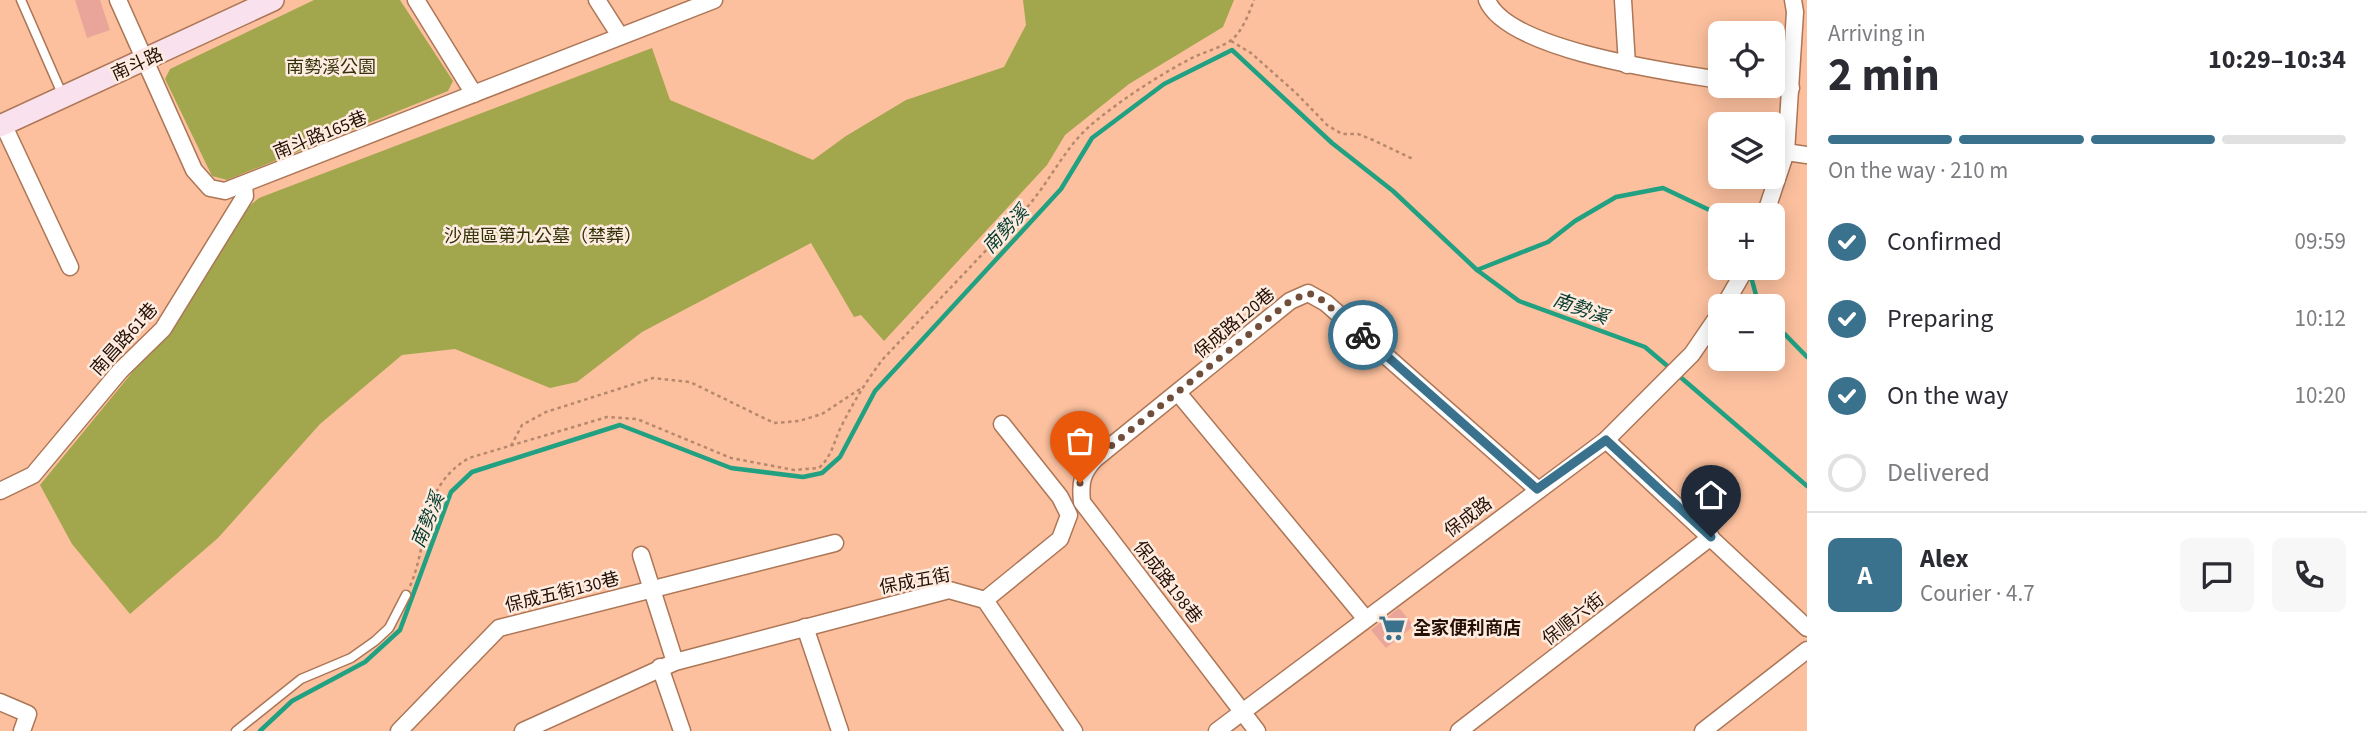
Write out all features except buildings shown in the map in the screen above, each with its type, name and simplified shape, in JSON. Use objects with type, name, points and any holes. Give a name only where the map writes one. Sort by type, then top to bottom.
[{"type":"street","name":"南斗路165巷","points":[[118,0],[200,178],[218,191],[244,186],[714,0]]},
{"type":"street","name":"南斗路","points":[[1,122],[145,62],[273,0]]},
{"type":"street","points":[[416,0],[474,94]]},
{"type":"street","points":[[597,0],[621,36]]},
{"type":"street","points":[[1487,0],[1503,22],[1563,48],[1627,65],[1708,78]]},
{"type":"street","points":[[1623,0],[1627,65]]},
{"type":"street","points":[[1769,203],[1786,152],[1793,0]]},
{"type":"street","points":[[1785,87],[1791,88]]},
{"type":"street","points":[[1,122],[70,267]]},
{"type":"street","points":[[1786,152],[1807,156]]},
{"type":"street","name":"南昌路61巷","points":[[0,491],[33,475],[120,370],[163,329],[245,196],[244,186]]},
{"type":"street","name":"保成路120巷","points":[[1084,471],[1290,301],[1308,293],[1317,296],[1537,489]]},
{"type":"street","name":"保成路","points":[[1217,731],[1606,440],[1692,354],[1708,331]]},
{"type":"street","points":[[1179,394],[1365,618]]},
{"type":"street","points":[[1002,424],[1060,497],[1069,515],[1060,539],[985,600],[1074,731]]},
{"type":"street","points":[[1606,440],[1807,628]]},
{"type":"street","name":"保成路198巷","points":[[1084,471],[1080,483],[1082,502],[1257,731]]},
{"type":"street","name":"保順六街","points":[[1459,731],[1711,537]]},
{"type":"street","name":"保成五街130巷","points":[[399,731],[499,628],[835,543]]},
{"type":"street","points":[[641,555],[652,589],[682,731]]},
{"type":"street","name":"保成五街","points":[[523,731],[667,664],[949,590],[985,600]]},
{"type":"street","points":[[805,627],[840,731]]},
{"type":"street","points":[[1703,731],[1807,650]]},
{"type":"street","points":[[0,702],[28,714],[22,731]]},
{"type":"lane","points":[[21,0],[62,96]]},
{"type":"lane","points":[[236,731],[302,679],[351,658],[375,641],[389,628],[405,595]]},
{"type":"path","points":[[405,595],[420,556],[424,523],[441,481],[455,466],[469,458],[607,417],[637,419],[731,458],[808,471],[819,468],[826,461],[863,386],[883,359],[1029,205],[1050,180],[1070,146],[1092,124],[1161,76],[1213,47],[1231,41],[1247,20],[1254,0]]},
{"type":"path","points":[[1231,41],[1251,53],[1303,99],[1327,125],[1342,134],[1358,134],[1413,159]]},
{"type":"path","points":[[511,446],[523,425],[546,412],[653,378],[690,382],[774,423],[799,421],[822,414],[863,386]]},
{"type":"green space","name":"南勢溪公園","points":[[314,0],[400,0],[453,81],[448,91],[227,180],[212,176],[165,79],[170,69]]},
{"type":"green space","name":"沙鹿區第九公墓（禁葬）","points":[[1023,0],[1234,0],[1223,27],[1129,84],[1065,135],[1047,165],[884,341],[861,315],[854,317],[811,243],[642,332],[577,382],[550,388],[455,349],[402,355],[320,424],[218,538],[130,614],[72,544],[40,485],[166,331],[243,211],[259,198],[652,48],[670,100],[813,160],[846,136],[906,100],[1004,67],[1026,25]]},
{"type":"waterway","name":"南勢溪","points":[[260,731],[292,701],[365,662],[400,630],[451,492],[472,472],[620,425],[731,468],[803,477],[822,473],[840,457],[875,391],[1061,189],[1092,138],[1164,84],[1232,50],[1332,143],[1393,191],[1477,270],[1519,301],[1645,347],[1671,369]]},
{"type":"waterway","points":[[1477,270],[1548,242],[1575,221],[1616,197],[1663,188],[1708,209]]},
{"type":"waterway","points":[[1752,280],[1756,294]]},
{"type":"waterway","points":[[1785,334],[1807,357]]},
{"type":"waterway","name":"南勢溪","points":[[1678,375],[1807,486]]},
{"type":"way so far","points":[[1080,483],[1084,471],[1095,459],[1179,394],[1290,301],[1308,293],[1317,296],[1363,335]]},
{"type":"place","name":"全家便利商店","points":[[1392,628]]},
{"type":"route","points":[[1363,335],[1537,489],[1606,440],[1711,537]]}]
